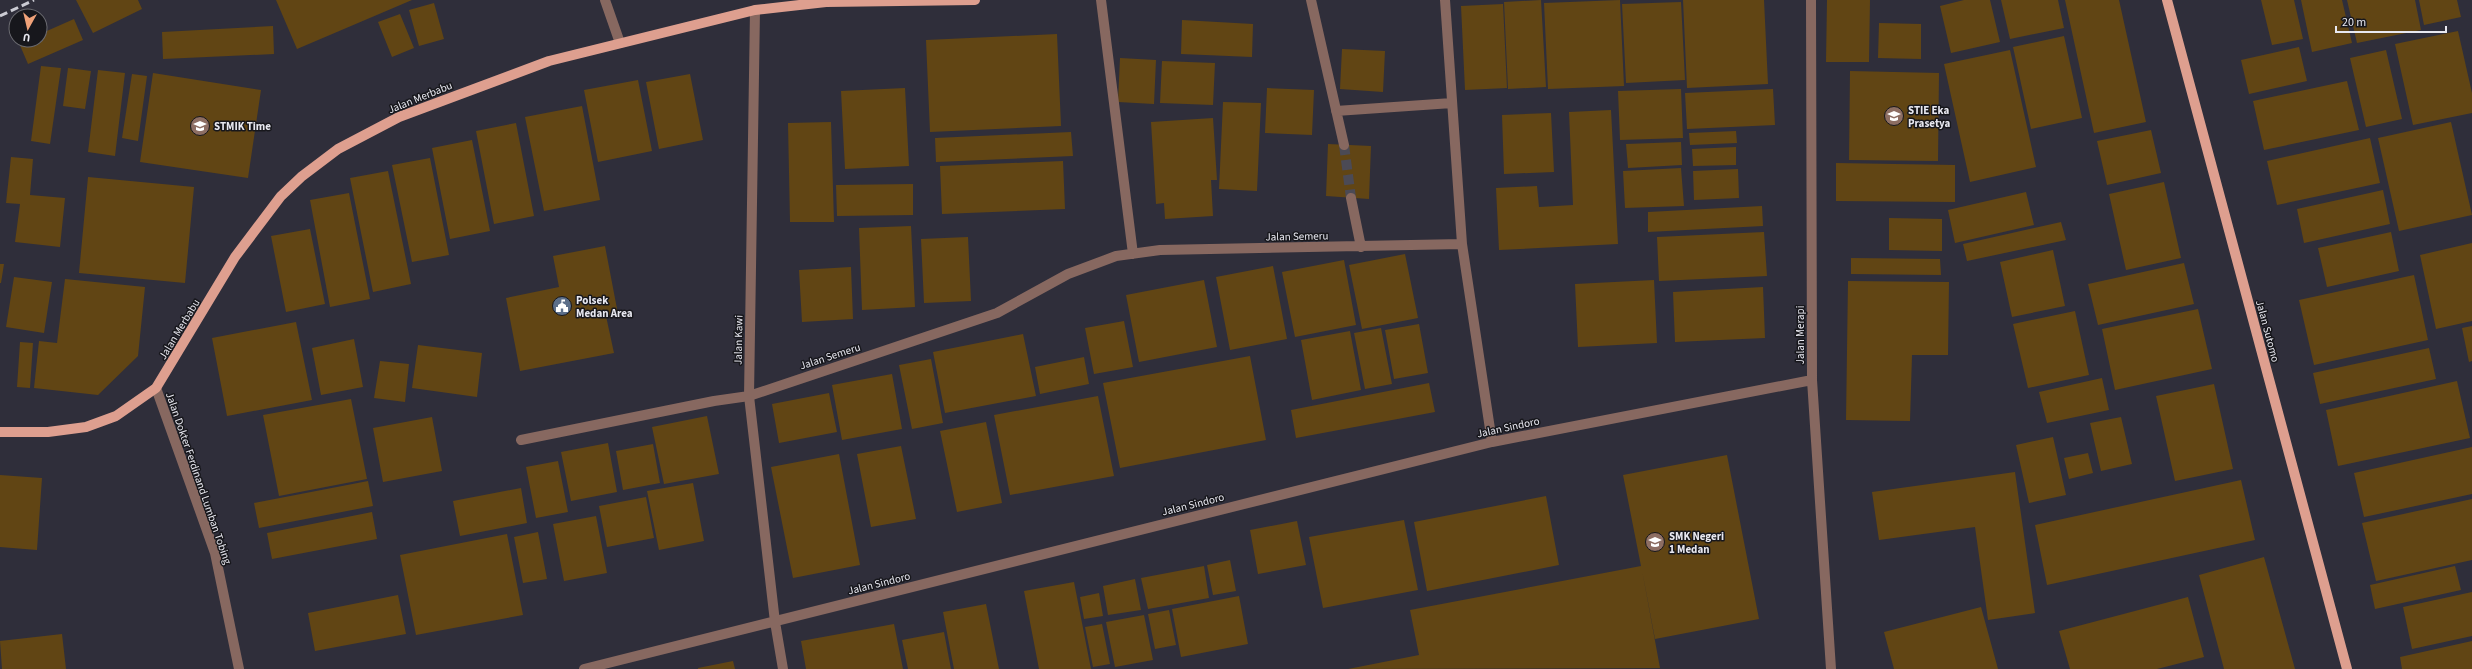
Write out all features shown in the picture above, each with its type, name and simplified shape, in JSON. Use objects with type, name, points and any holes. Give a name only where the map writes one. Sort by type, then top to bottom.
[{"type":"main road","name":"Jalan Merbabu","points":[[0,432],[48,432],[86,427],[116,416],[156,388],[235,257],[276,202],[301,177],[338,149],[399,117],[549,61],[756,10],[826,1],[975,0]]},
{"type":"main road","name":"Jalan Sutomo","points":[[2167,0],[2347,669]]},
{"type":"street","points":[[605,0],[620,43]]},
{"type":"street","points":[[1101,0],[1133,254]]},
{"type":"street","points":[[1311,0],[1344,145]]},
{"type":"street","points":[[1445,0],[1462,244],[1492,442]]},
{"type":"street","name":"Jalan Merapi","points":[[1811,0],[1812,380],[1831,669]]},
{"type":"street","name":"Jalan Kawi","points":[[756,10],[749,396],[775,622],[783,669]]},
{"type":"street","points":[[1336,111],[1452,103]]},
{"type":"street","points":[[1351,198],[1361,247]]},
{"type":"street","name":"Jalan Semeru","points":[[521,440],[714,400],[749,396],[997,313],[1068,274],[1116,256],[1160,250],[1462,244]]},
{"type":"street","name":"Jalan Sindoro","points":[[584,669],[1492,442],[1812,380]]},
{"type":"street","name":"Jalan Dokter Ferdinand Lumban Tobing","points":[[156,388],[215,553],[239,669]]},
{"type":"building","points":[[76,0],[138,0],[142,9],[93,33]]},
{"type":"building","points":[[276,0],[412,0],[297,49]]},
{"type":"building","points":[[1541,0],[1546,87],[1508,89],[1504,2]]},
{"type":"building","points":[[1620,0],[1624,86],[1548,89],[1544,3]]},
{"type":"building","points":[[1683,0],[1764,0],[1768,84],[1687,88]]},
{"type":"building","points":[[1827,0],[1870,0],[1869,62],[1826,62]]},
{"type":"building","points":[[1964,0],[1990,0],[2000,42],[1951,53],[1940,6]]},
{"type":"building","points":[[2001,0],[2058,0],[2064,28],[2010,39]]},
{"type":"building","points":[[2065,0],[2119,0],[2146,122],[2094,133]]},
{"type":"building","points":[[2261,0],[2294,0],[2303,39],[2272,45]]},
{"type":"building","points":[[2301,0],[2342,0],[2352,43],[2312,52]]},
{"type":"building","points":[[2347,0],[2415,0],[2421,30],[2357,43]]},
{"type":"building","points":[[2419,0],[2457,0],[2461,17],[2424,25]]},
{"type":"building","points":[[1681,2],[1685,80],[1626,83],[1622,4]]},
{"type":"building","points":[[434,3],[444,39],[419,46],[409,10]]},
{"type":"building","points":[[1503,4],[1507,88],[1465,90],[1461,6]]},
{"type":"building","points":[[400,14],[414,48],[392,57],[378,22]]},
{"type":"building","points":[[74,19],[83,40],[28,64],[21,48],[48,48],[48,30]]},
{"type":"building","points":[[1182,20],[1253,24],[1252,57],[1181,54]]},
{"type":"building","points":[[1879,23],[1921,24],[1921,59],[1878,58]]},
{"type":"building","points":[[273,26],[274,54],[163,59],[162,32]]},
{"type":"building","points":[[2458,31],[2472,93],[2472,113],[2413,125],[2395,44]]},
{"type":"building","points":[[1057,34],[1061,126],[930,132],[926,40]]},
{"type":"building","points":[[2064,36],[2082,118],[2031,129],[2013,47]]},
{"type":"building","points":[[2299,47],[2307,81],[2249,94],[2241,60]]},
{"type":"building","points":[[1342,49],[1385,51],[1383,92],[1340,89]]},
{"type":"building","points":[[2010,50],[2036,167],[1970,182],[1944,64]]},
{"type":"building","points":[[2386,50],[2402,119],[2366,127],[2350,58]]},
{"type":"building","points":[[1120,58],[1156,60],[1154,104],[1118,102]]},
{"type":"building","points":[[1162,61],[1215,63],[1213,105],[1160,103]]},
{"type":"building","points":[[41,66],[61,68],[50,144],[31,141]]},
{"type":"building","points":[[68,68],[91,71],[85,109],[63,106]]},
{"type":"building","points":[[98,70],[125,73],[115,156],[88,152]]},
{"type":"building","name":"STIE Eka Prasetya","points":[[1850,71],[1939,73],[1938,161],[1849,160]]},
{"type":"building","name":"STMIK Time","points":[[153,73],[261,90],[248,178],[140,162]]},
{"type":"building","points":[[132,74],[147,76],[138,141],[122,138]]},
{"type":"building","points":[[690,74],[703,140],[659,149],[646,82]]},
{"type":"building","points":[[638,80],[652,151],[598,162],[584,90]]},
{"type":"building","points":[[2347,81],[2359,130],[2264,150],[2253,101]]},
{"type":"building","points":[[905,88],[909,166],[845,169],[841,91]]},
{"type":"building","points":[[1267,88],[1314,90],[1312,135],[1265,133]]},
{"type":"building","points":[[1681,89],[1683,138],[1620,140],[1618,91]]},
{"type":"building","points":[[1773,89],[1775,125],[1687,129],[1685,93]]},
{"type":"building","points":[[1223,102],[1261,103],[1257,191],[1219,189]]},
{"type":"building","points":[[582,106],[600,200],[544,211],[525,117]]},
{"type":"building","points":[[1611,110],[1618,244],[1499,250],[1496,188],[1537,186],[1539,207],[1573,205],[1569,112]]},
{"type":"building","points":[[1551,113],[1554,172],[1504,174],[1502,115]]},
{"type":"building","points":[[1213,118],[1217,180],[1211,180],[1213,216],[1165,219],[1164,203],[1156,204],[1151,122]]},
{"type":"building","points":[[831,122],[834,222],[790,222],[788,123]]},
{"type":"building","points":[[2451,122],[2472,215],[2399,231],[2378,138]]},
{"type":"building","points":[[516,123],[534,216],[494,224],[476,131]]},
{"type":"building","points":[[2151,130],[2161,173],[2107,185],[2097,141]]},
{"type":"building","points":[[1736,131],[1737,143],[1690,145],[1689,133]]},
{"type":"building","points":[[1071,132],[1073,156],[936,162],[935,138]]},
{"type":"building","points":[[2370,138],[2380,183],[2277,205],[2267,161]]},
{"type":"building","points":[[472,140],[490,231],[450,239],[432,148]]},
{"type":"building","points":[[1681,142],[1682,165],[1628,168],[1626,144]]},
{"type":"building","points":[[1328,144],[1371,146],[1369,199],[1326,196]]},
{"type":"building","points":[[1736,147],[1736,165],[1693,166],[1692,149]]},
{"type":"building","points":[[11,157],[33,159],[30,195],[65,198],[60,247],[15,242],[20,204],[6,203]]},
{"type":"building","points":[[430,158],[449,255],[412,262],[392,165]]},
{"type":"building","points":[[1063,161],[1065,209],[942,214],[940,166]]},
{"type":"building","points":[[1836,163],[1955,165],[1955,202],[1836,201]]},
{"type":"building","points":[[1681,168],[1684,206],[1625,208],[1623,171]]},
{"type":"building","points":[[1738,169],[1739,198],[1694,200],[1693,171]]},
{"type":"building","points":[[388,171],[411,284],[373,292],[350,178]]},
{"type":"building","points":[[88,177],[194,187],[185,283],[79,273]]},
{"type":"building","points":[[2164,182],[2181,258],[2126,270],[2109,194]]},
{"type":"building","points":[[913,184],[913,215],[837,216],[836,185]]},
{"type":"building","points":[[2383,190],[2390,224],[2304,243],[2297,209]]},
{"type":"building","points":[[2026,192],[2034,225],[1955,243],[1948,210]]},
{"type":"building","points":[[349,193],[370,299],[330,307],[310,200]]},
{"type":"building","points":[[1762,206],[1763,226],[1648,232],[1648,212]]},
{"type":"building","points":[[1889,218],[1942,219],[1942,251],[1889,250]]},
{"type":"building","points":[[2061,222],[2066,240],[1967,261],[1963,244]]},
{"type":"building","points":[[911,226],[915,307],[862,310],[859,228]]},
{"type":"building","points":[[310,229],[325,304],[286,312],[271,236]]},
{"type":"building","points":[[1764,232],[1767,276],[1659,281],[1657,237]]},
{"type":"building","points":[[2391,232],[2399,271],[2327,287],[2318,248]]},
{"type":"building","points":[[968,237],[971,301],[924,303],[921,239]]},
{"type":"building","points":[[2472,243],[2472,321],[2436,329],[2420,255]]},
{"type":"building","name":"Polsek Medan Area","points":[[605,246],[618,314],[606,316],[614,353],[520,371],[506,298],[559,287],[553,256]]},
{"type":"building","points":[[2053,250],[2065,306],[2012,317],[2000,262]]},
{"type":"building","points":[[1405,254],[1418,318],[1362,329],[1349,265]]},
{"type":"building","points":[[1851,258],[1940,259],[1941,275],[1851,274]]},
{"type":"building","points":[[1344,260],[1356,325],[1295,337],[1282,272]]},
{"type":"building","points":[[2184,263],[2194,304],[2098,325],[2088,284]]},
{"type":"building","points":[[0,264],[4,264],[1,283],[0,283]]},
{"type":"building","points":[[1273,266],[1287,339],[1230,350],[1216,277]]},
{"type":"building","points":[[851,267],[853,319],[802,322],[799,270]]},
{"type":"building","points":[[2414,275],[2428,340],[2314,365],[2299,300]]},
{"type":"building","points":[[14,277],[52,282],[44,333],[6,327]]},
{"type":"building","points":[[65,279],[145,287],[138,356],[98,395],[34,388],[39,341],[57,343]]},
{"type":"building","points":[[1204,280],[1217,347],[1139,362],[1126,295]]},
{"type":"building","points":[[1654,280],[1657,343],[1578,347],[1575,284]]},
{"type":"building","points":[[1848,281],[1949,282],[1948,355],[1912,355],[1910,421],[1846,420]]},
{"type":"building","points":[[1763,287],[1765,338],[1675,342],[1673,292]]},
{"type":"building","points":[[2198,309],[2212,369],[2115,390],[2102,329]]},
{"type":"building","points":[[2075,311],[2089,375],[2028,388],[2013,324]]},
{"type":"building","points":[[1124,321],[1133,367],[1094,374],[1085,328]]},
{"type":"building","points":[[296,322],[312,400],[227,416],[212,338]]},
{"type":"building","points":[[1419,324],[1428,373],[1394,379],[1385,330]]},
{"type":"building","points":[[2472,326],[2472,361],[2469,362],[2462,328]]},
{"type":"building","points":[[1381,328],[1392,384],[1365,389],[1354,333]]},
{"type":"building","points":[[1350,331],[1361,390],[1312,400],[1301,340]]},
{"type":"building","points":[[1023,334],[1036,396],[945,413],[933,352]]},
{"type":"building","points":[[354,339],[363,387],[321,395],[312,348]]},
{"type":"building","points":[[20,342],[33,343],[30,388],[17,387]]},
{"type":"building","points":[[418,345],[482,353],[477,397],[412,388]]},
{"type":"building","points":[[2429,348],[2436,379],[2320,404],[2313,373]]},
{"type":"building","points":[[1250,356],[1266,440],[1120,468],[1103,383]]},
{"type":"building","points":[[1084,357],[1089,384],[1040,394],[1035,367]]},
{"type":"building","points":[[931,359],[943,423],[912,429],[899,365]]},
{"type":"building","points":[[380,361],[409,364],[405,402],[374,398]]},
{"type":"building","points":[[892,374],[902,429],[842,440],[832,385]]},
{"type":"building","points":[[2102,378],[2109,410],[2047,423],[2039,392]]},
{"type":"building","points":[[2457,381],[2470,438],[2338,466],[2326,410]]},
{"type":"building","points":[[1429,383],[1435,412],[1296,438],[1291,410]]},
{"type":"building","points":[[2214,384],[2233,469],[2175,481],[2156,396]]},
{"type":"building","points":[[829,393],[837,432],[779,443],[772,404]]},
{"type":"building","points":[[1098,396],[1114,476],[1010,495],[994,415]]},
{"type":"building","points":[[351,399],[367,479],[279,496],[263,415]]},
{"type":"building","points":[[707,416],[719,474],[664,484],[652,427]]},
{"type":"building","points":[[432,417],[442,471],[383,482],[373,428]]},
{"type":"building","points":[[2121,417],[2132,464],[2101,471],[2090,423]]},
{"type":"building","points":[[986,422],[1002,503],[957,512],[940,431]]},
{"type":"building","points":[[2053,437],[2066,495],[2029,503],[2016,445]]},
{"type":"building","points":[[608,443],[617,492],[571,501],[561,452]]},
{"type":"building","points":[[653,444],[660,483],[623,490],[616,451]]},
{"type":"building","points":[[901,446],[916,519],[871,527],[857,454]]},
{"type":"building","points":[[2472,447],[2472,494],[2364,517],[2354,473]]},
{"type":"building","points":[[2088,453],[2093,473],[2069,479],[2064,458]]},
{"type":"building","points":[[839,454],[860,565],[793,578],[771,467]]},
{"type":"building","points":[[1727,455],[1759,619],[1655,639],[1642,570],[1660,668],[1348,669],[1419,655],[1410,610],[1641,566],[1623,475]]},
{"type":"building","points":[[558,461],[568,512],[536,518],[526,467]]},
{"type":"building","points":[[2015,472],[2035,613],[1988,620],[1975,527],[1879,540],[1872,492]]},
{"type":"building","points":[[0,475],[42,478],[37,550],[0,547]]},
{"type":"building","points":[[2241,480],[2255,540],[2047,585],[2035,525]]},
{"type":"building","points":[[368,481],[373,506],[259,528],[254,503]]},
{"type":"building","points":[[693,483],[704,541],[659,550],[647,491]]},
{"type":"building","points":[[521,488],[527,523],[460,536],[453,501]]},
{"type":"building","points":[[1546,496],[1559,565],[1427,591],[1414,522]]},
{"type":"building","points":[[646,497],[654,538],[607,547],[599,506]]},
{"type":"building","points":[[2472,499],[2472,560],[2376,581],[2362,523]]},
{"type":"building","points":[[372,512],[377,539],[272,559],[267,533]]},
{"type":"building","points":[[596,516],[607,573],[564,581],[553,524]]},
{"type":"building","points":[[1404,520],[1418,590],[1323,608],[1309,537]]},
{"type":"building","points":[[1297,521],[1306,565],[1258,574],[1250,530]]},
{"type":"building","points":[[538,532],[547,579],[523,583],[514,537]]},
{"type":"building","points":[[507,534],[523,615],[416,635],[400,555]]},
{"type":"building","points":[[2264,557],[2295,669],[2224,669],[2199,575]]},
{"type":"building","points":[[1230,560],[1236,591],[1213,595],[1207,565]]},
{"type":"building","points":[[1204,566],[1209,598],[1148,609],[1141,578]]},
{"type":"building","points":[[2455,566],[2461,590],[2375,609],[2370,585]]},
{"type":"building","points":[[1135,579],[1141,610],[1108,615],[1103,586]]},
{"type":"building","points":[[1074,582],[1091,669],[1039,669],[1024,591]]},
{"type":"building","points":[[2472,592],[2472,636],[2412,649],[2403,607]]},
{"type":"building","points":[[1099,593],[1103,616],[1084,619],[1080,597]]},
{"type":"building","points":[[398,595],[406,634],[315,651],[308,613]]},
{"type":"building","points":[[1239,596],[1248,644],[1181,657],[1172,609]]},
{"type":"building","points":[[2188,597],[2204,657],[2157,669],[2070,669],[2059,631]]},
{"type":"building","points":[[986,604],[999,669],[954,669],[943,612]]},
{"type":"building","points":[[1981,607],[1998,669],[1894,669],[1884,632]]},
{"type":"building","points":[[1169,610],[1176,645],[1155,649],[1148,614]]},
{"type":"building","points":[[1144,615],[1153,660],[1115,667],[1106,622]]},
{"type":"building","points":[[894,624],[903,669],[806,669],[801,641]]},
{"type":"building","points":[[1102,624],[1110,664],[1093,667],[1085,627]]},
{"type":"building","points":[[944,632],[951,669],[908,669],[902,640]]},
{"type":"building","points":[[62,634],[66,669],[2,669],[0,641]]},
{"type":"building","points":[[2472,641],[2472,669],[2402,669],[2400,657]]},
{"type":"building","points":[[733,661],[735,669],[698,669],[698,668]]},
{"type":"tunnel","points":[[1344,145],[1351,198]]},
{"type":"railway","points":[[0,16],[34,0]]},
{"type":"place","name":"STIE Eka Prasetya","points":[[1894,116]]},
{"type":"place","name":"STMIK Time","points":[[200,126]]},
{"type":"place","name":"Polsek Medan Area","points":[[562,306]]},
{"type":"place","name":"SMK Negeri 1 Medan","points":[[1655,542]]}]
